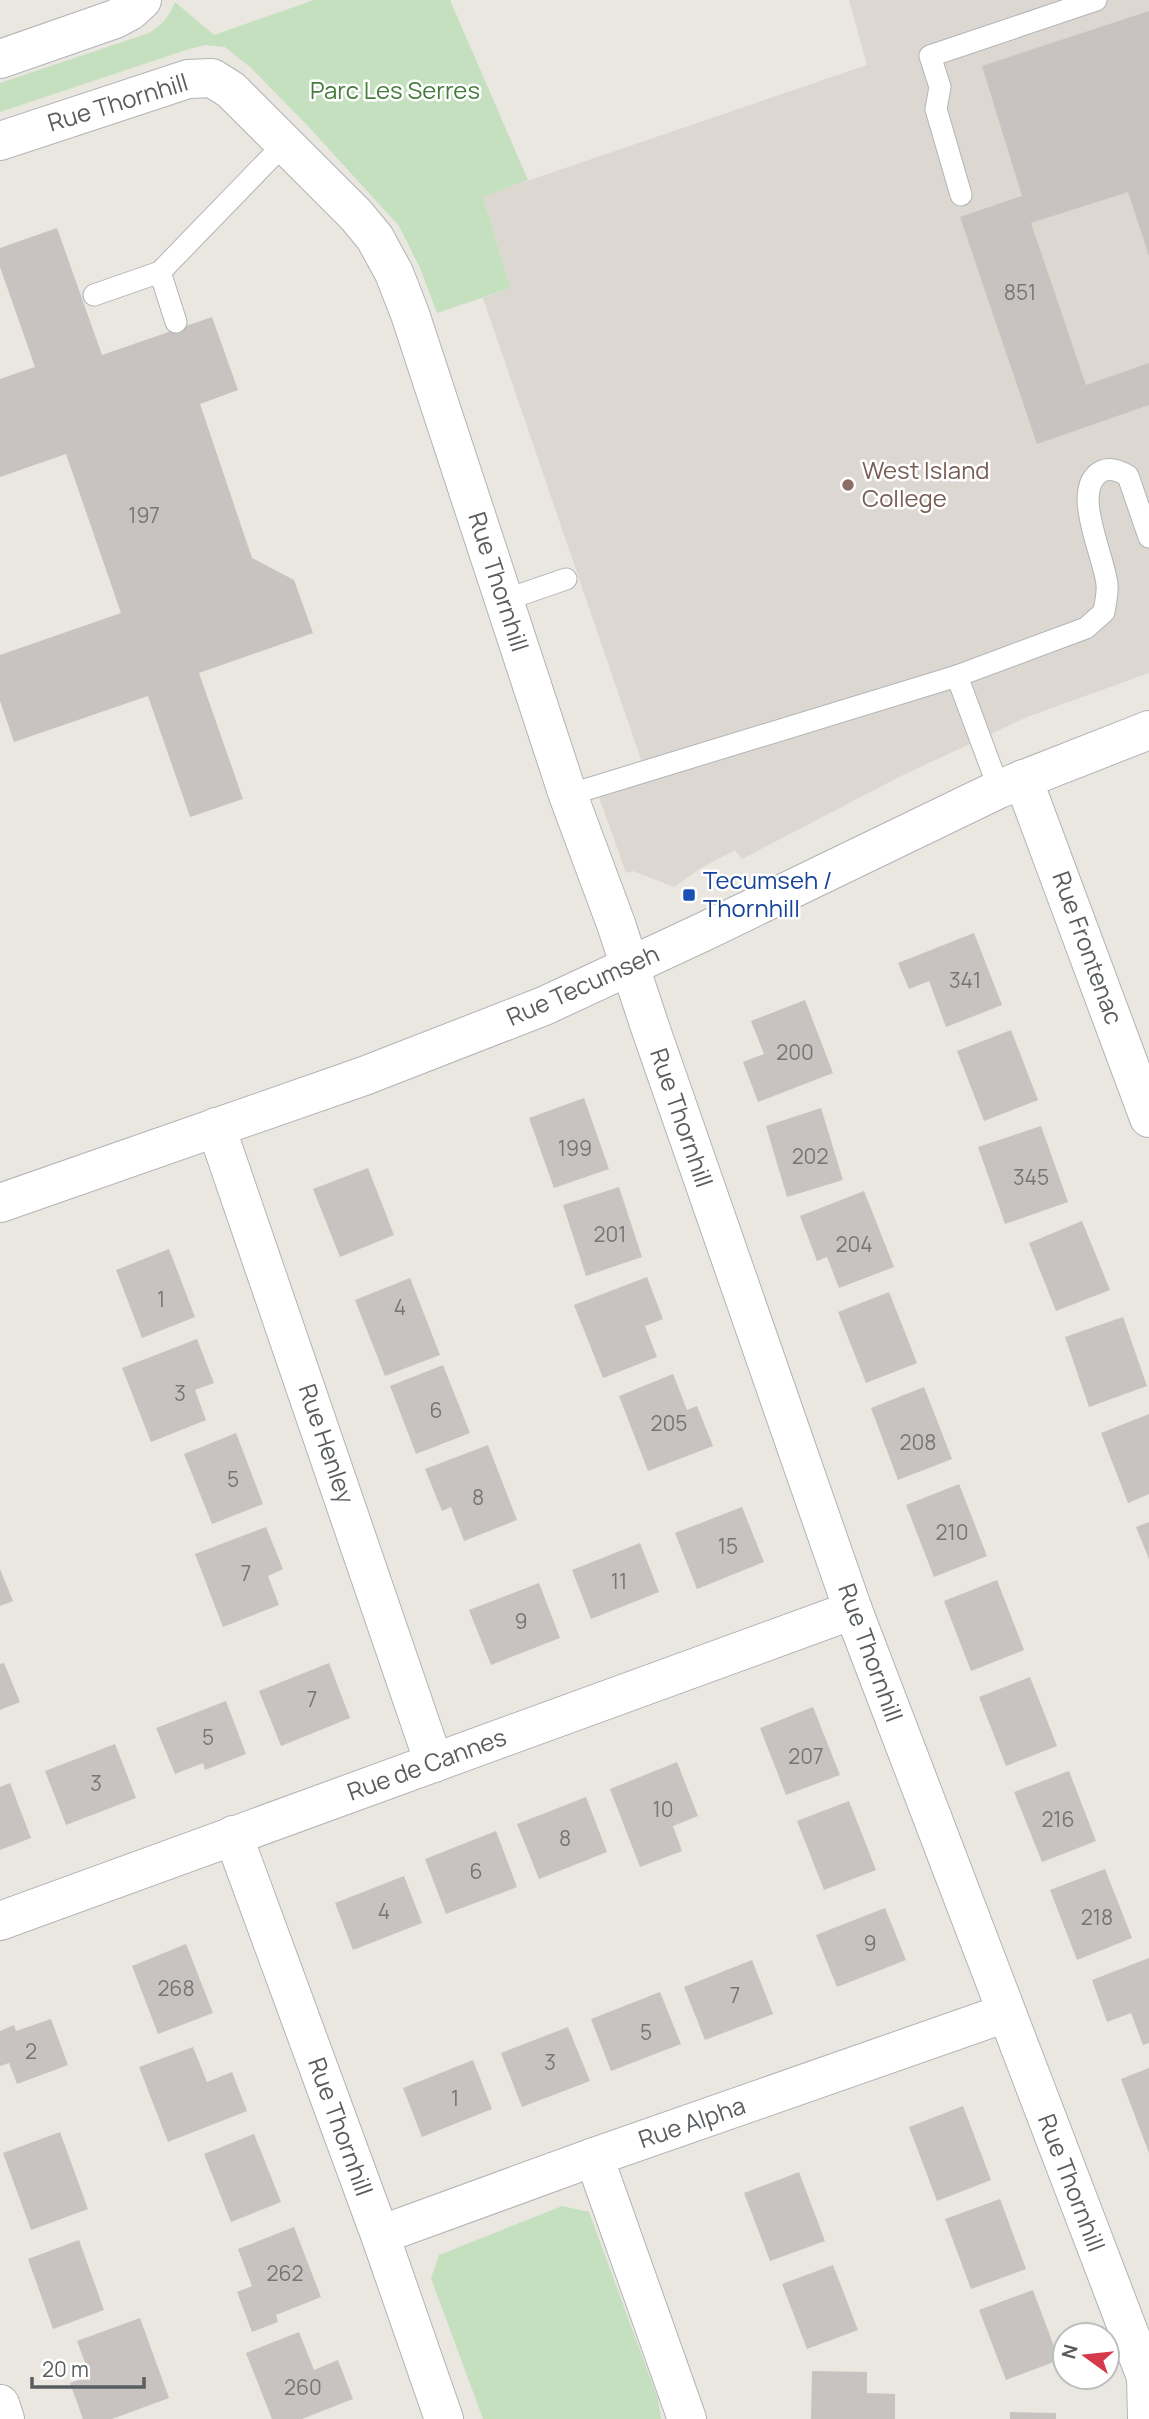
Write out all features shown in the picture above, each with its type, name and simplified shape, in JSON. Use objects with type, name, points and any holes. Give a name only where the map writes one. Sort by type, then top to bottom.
[{"type":"street","points":[[0,59],[115,19],[142,0]]},
{"type":"street","name":"Rue Thornhill","points":[[0,141],[145,92],[199,77],[212,78],[232,90],[365,226],[375,238],[394,273],[410,314],[568,795],[583,831],[853,1610],[1146,2377],[1147,2419]]},
{"type":"street","name":"Rue Tecumseh","points":[[0,1203],[421,1054],[544,1006],[1011,784],[1149,730]]},
{"type":"street","name":"Rue Frontenac","points":[[1011,784],[1149,1118]]},
{"type":"street","name":"Rue Henley","points":[[216,1127],[435,1763]]},
{"type":"street","name":"Rue de Cannes","points":[[0,1920],[853,1610]]},
{"type":"street","name":"Rue Thornhill","points":[[233,1835],[380,2235],[444,2419]]},
{"type":"street","name":"Rue Alpha","points":[[380,2235],[1006,2013]]},
{"type":"street","points":[[594,2157],[687,2419]]},
{"type":"street","points":[[0,2404],[5,2419]]},
{"type":"lane","points":[[961,195],[936,109],[940,87],[930,56],[1096,0]]},
{"type":"lane","points":[[94,295],[160,272],[285,143]]},
{"type":"lane","points":[[160,272],[176,322]]},
{"type":"lane","points":[[568,795],[957,676],[1086,628],[1104,612],[1107,586],[1086,496],[1092,479],[1099,473],[1119,470],[1128,476],[1149,537]]},
{"type":"lane","points":[[505,600],[566,579]]},
{"type":"lane","points":[[957,676],[1011,784]]},
{"type":"shaded area","name":"West Island College","points":[[849,0],[1149,0],[1149,673],[1027,717],[899,777],[742,859],[735,850],[701,868],[674,887],[633,871],[626,873],[599,797],[648,780],[483,298],[511,288],[483,196],[867,65]]},
{"type":"green space","name":"Parc Les Serres","points":[[314,0],[450,0],[528,180],[483,197],[511,288],[437,313],[420,268],[399,226],[307,125],[250,67],[225,47],[205,45],[186,50],[0,112],[0,83],[149,33],[165,20],[175,2],[214,35]]},
{"type":"green space","points":[[562,2206],[589,2212],[658,2399],[661,2419],[483,2419],[431,2278],[439,2255]]},
{"type":"building","points":[[1149,11],[1149,256],[1128,192],[1031,223],[1086,385],[1149,363],[1149,405],[1037,444],[960,217],[1022,196],[982,66]]},
{"type":"building","points":[[57,228],[102,355],[212,317],[238,390],[200,404],[252,558],[294,580],[313,633],[199,673],[243,799],[190,817],[148,696],[14,742],[0,701],[0,655],[121,613],[66,454],[0,477],[0,379],[35,367],[0,267],[0,248]]},
{"type":"building","points":[[974,933],[1002,1005],[946,1027],[929,981],[909,989],[898,963]]},
{"type":"building","points":[[805,1000],[833,1073],[758,1102],[743,1062],[764,1054],[751,1021]]},
{"type":"building","points":[[1011,1030],[1038,1100],[984,1121],[957,1051]]},
{"type":"building","points":[[584,1098],[609,1169],[554,1188],[529,1118]]},
{"type":"building","points":[[821,1108],[843,1180],[787,1197],[766,1126]]},
{"type":"building","points":[[1041,1126],[1068,1202],[1005,1224],[978,1147]]},
{"type":"building","points":[[368,1168],[394,1235],[340,1257],[313,1189]]},
{"type":"building","points":[[619,1187],[642,1257],[586,1276],[563,1205]]},
{"type":"building","points":[[864,1191],[894,1267],[839,1288],[827,1257],[817,1261],[800,1216]]},
{"type":"building","points":[[1082,1221],[1110,1290],[1056,1311],[1029,1243]]},
{"type":"building","points":[[169,1249],[195,1317],[142,1338],[116,1270]]},
{"type":"building","points":[[647,1277],[663,1319],[645,1326],[657,1357],[603,1378],[574,1305]]},
{"type":"building","points":[[410,1278],[440,1355],[385,1376],[355,1300]]},
{"type":"building","points":[[889,1292],[917,1363],[866,1383],[838,1312]]},
{"type":"building","points":[[1123,1317],[1147,1386],[1089,1407],[1065,1337]]},
{"type":"building","points":[[197,1339],[214,1383],[195,1390],[206,1420],[151,1442],[122,1368]]},
{"type":"building","points":[[443,1365],[470,1433],[416,1454],[390,1386]]},
{"type":"building","points":[[673,1374],[687,1410],[697,1406],[713,1446],[648,1471],[619,1396]]},
{"type":"building","points":[[924,1387],[952,1459],[898,1480],[871,1408]]},
{"type":"building","points":[[1149,1414],[1149,1494],[1128,1503],[1101,1433]]},
{"type":"building","points":[[236,1433],[263,1504],[212,1524],[184,1454]]},
{"type":"building","points":[[488,1445],[517,1520],[464,1541],[451,1507],[442,1511],[425,1469]]},
{"type":"building","points":[[959,1484],[987,1556],[934,1577],[906,1505]]},
{"type":"building","points":[[742,1507],[764,1562],[697,1589],[675,1533]]},
{"type":"building","points":[[1149,1522],[1149,1559],[1136,1527]]},
{"type":"building","points":[[266,1527],[283,1569],[268,1576],[279,1605],[223,1627],[195,1554]]},
{"type":"building","points":[[640,1543],[659,1592],[591,1619],[572,1570]]},
{"type":"building","points":[[0,1569],[13,1601],[0,1606]]},
{"type":"building","points":[[997,1580],[1024,1650],[971,1671],[944,1601]]},
{"type":"building","points":[[539,1583],[560,1638],[491,1665],[469,1610]]},
{"type":"building","points":[[4,1663],[20,1702],[0,1710],[0,1664]]},
{"type":"building","points":[[329,1663],[350,1718],[281,1746],[259,1691]]},
{"type":"building","points":[[1030,1677],[1057,1746],[1006,1766],[979,1697]]},
{"type":"building","points":[[226,1701],[246,1754],[205,1770],[203,1763],[175,1774],[156,1728]]},
{"type":"building","points":[[813,1707],[840,1775],[786,1795],[760,1728]]},
{"type":"building","points":[[115,1744],[136,1798],[66,1825],[45,1771]]},
{"type":"building","points":[[677,1762],[698,1816],[673,1826],[682,1851],[640,1867],[610,1789]]},
{"type":"building","points":[[1069,1771],[1096,1841],[1042,1862],[1014,1792]]},
{"type":"building","points":[[10,1783],[31,1838],[0,1850],[0,1787]]},
{"type":"building","points":[[586,1797],[607,1852],[539,1879],[517,1824]]},
{"type":"building","points":[[849,1801],[876,1870],[824,1890],[797,1821]]},
{"type":"building","points":[[496,1831],[517,1887],[446,1914],[425,1859]]},
{"type":"building","points":[[1105,1869],[1132,1938],[1077,1960],[1050,1890]]},
{"type":"building","points":[[404,1876],[422,1923],[353,1950],[335,1903]]},
{"type":"building","points":[[885,1908],[906,1960],[837,1987],[816,1935]]},
{"type":"building","points":[[186,1944],[213,2013],[158,2034],[132,1966]]},
{"type":"building","points":[[1149,1958],[1149,2043],[1143,2045],[1131,2013],[1107,2022],[1092,1980]]},
{"type":"building","points":[[752,1960],[773,2014],[705,2040],[684,1987]]},
{"type":"building","points":[[660,1992],[681,2044],[611,2071],[591,2019]]},
{"type":"building","points":[[51,2019],[68,2065],[17,2084],[9,2063],[0,2066],[0,2031],[14,2025],[16,2031]]},
{"type":"building","points":[[568,2027],[590,2081],[522,2107],[501,2053]]},
{"type":"building","points":[[193,2047],[207,2082],[232,2072],[247,2111],[168,2142],[139,2067]]},
{"type":"building","points":[[473,2060],[492,2109],[422,2137],[403,2088]]},
{"type":"building","points":[[1149,2068],[1149,2153],[1121,2079]]},
{"type":"building","points":[[963,2106],[991,2180],[937,2201],[909,2127]]},
{"type":"building","points":[[60,2132],[88,2209],[31,2230],[3,2153]]},
{"type":"building","points":[[254,2134],[281,2202],[231,2222],[204,2154]]},
{"type":"building","points":[[799,2172],[825,2241],[770,2261],[744,2193]]},
{"type":"building","points":[[1000,2199],[1026,2269],[971,2289],[945,2219]]},
{"type":"building","points":[[294,2227],[321,2297],[276,2315],[278,2322],[252,2332],[237,2292],[252,2286],[238,2249]]},
{"type":"building","points":[[79,2240],[104,2310],[53,2329],[28,2259]]},
{"type":"building","points":[[833,2265],[858,2330],[807,2349],[782,2284]]},
{"type":"building","points":[[1033,2290],[1051,2338],[1051,2363],[1006,2380],[979,2310]]},
{"type":"building","points":[[140,2318],[169,2398],[112,2419],[83,2419],[70,2383],[90,2376],[77,2341]]},
{"type":"building","points":[[299,2332],[314,2370],[338,2360],[353,2399],[302,2419],[272,2419],[246,2353]]},
{"type":"building","points":[[812,2371],[867,2372],[867,2393],[895,2394],[895,2419],[811,2419]]},
{"type":"building","points":[[1010,2412],[1056,2413],[1056,2419],[1010,2419]]},
{"type":"place","name":"West Island College","points":[[848,485]]},
{"type":"place","name":"Tecumseh / Thornhill","points":[[689,895]]}]
